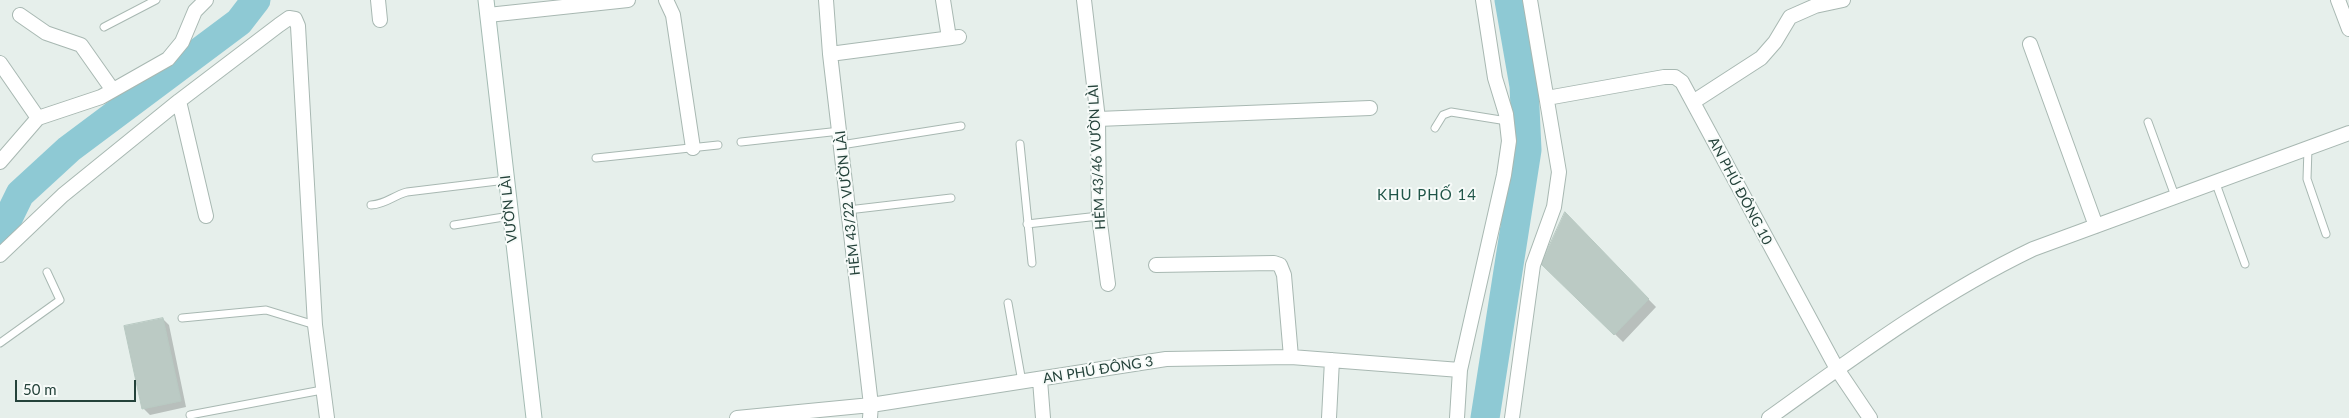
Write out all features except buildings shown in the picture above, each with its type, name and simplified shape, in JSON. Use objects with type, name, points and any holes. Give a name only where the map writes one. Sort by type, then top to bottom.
[{"type":"main road","name":"VƯỜN LÀI","points":[[487,7],[534,418]]},
{"type":"street","points":[[0,162],[38,118],[101,97],[112,89],[168,59],[182,42],[193,6],[206,0]]},
{"type":"street","points":[[378,0],[380,20]]},
{"type":"street","points":[[487,7],[621,0]]},
{"type":"street","points":[[666,0],[673,15],[693,148]]},
{"type":"street","name":"HẺM 43/22 VƯỜN LÀI","points":[[826,0],[830,54],[871,412]]},
{"type":"street","points":[[830,54],[954,38],[943,0]]},
{"type":"street","name":"HẺM 43/46 VƯỜN LÀI","points":[[1084,0],[1098,119],[1099,216],[1108,284]]},
{"type":"street","points":[[1457,418],[1460,370],[1504,176],[1509,141],[1507,120],[1495,78],[1482,0]]},
{"type":"street","points":[[1512,418],[1532,265],[1554,207],[1559,172],[1530,0]]},
{"type":"street","points":[[1693,102],[1761,58],[1775,42],[1790,17],[1807,8],[1843,0]]},
{"type":"street","points":[[2338,0],[2349,29]]},
{"type":"street","points":[[20,15],[46,33],[81,45],[112,89]]},
{"type":"street","points":[[0,255],[63,195],[179,101],[279,25],[289,18],[295,19],[298,26],[315,326],[327,418]]},
{"type":"street","points":[[2030,44],[2096,226]]},
{"type":"street","points":[[0,64],[38,118]]},
{"type":"street","name":"AN PHÚ ĐÔNG 10","points":[[1547,98],[1664,77],[1675,78],[1682,82],[1837,369],[1870,418]]},
{"type":"street","points":[[179,101],[206,216]]},
{"type":"street","points":[[1098,119],[1370,108]]},
{"type":"street","points":[[1770,418],[1837,369],[1984,273],[2033,249],[2349,133]]},
{"type":"street","points":[[1156,265],[1274,263],[1280,265],[1284,275],[1291,357]]},
{"type":"street","name":"AN PHÚ ĐÔNG 3","points":[[737,418],[871,412],[1022,383],[1166,359],[1291,357],[1460,370]]},
{"type":"street","points":[[1329,418],[1332,360]]},
{"type":"street","points":[[1040,380],[1043,418]]},
{"type":"lane","points":[[104,27],[156,0]]},
{"type":"lane","points":[[1435,128],[1443,115],[1451,112],[1507,120]]},
{"type":"lane","points":[[2148,122],[2175,196]]},
{"type":"lane","points":[[741,142],[841,138],[961,126]]},
{"type":"lane","points":[[596,158],[718,144]]},
{"type":"lane","points":[[1020,144],[1032,263]]},
{"type":"lane","points":[[2308,148],[2307,179],[2326,234]]},
{"type":"lane","points":[[371,205],[385,204],[398,195],[407,192],[506,180]]},
{"type":"lane","points":[[2215,181],[2246,264]]},
{"type":"lane","points":[[848,210],[952,198]]},
{"type":"lane","points":[[454,225],[510,216]]},
{"type":"lane","points":[[1027,224],[1099,216]]},
{"type":"lane","points":[[0,343],[60,300],[47,272]]},
{"type":"lane","points":[[1008,303],[1022,383]]},
{"type":"lane","points":[[182,318],[266,310],[315,326]]},
{"type":"lane","points":[[190,415],[322,390]]},
{"type":"waterway","points":[[0,235],[20,194],[69,149],[239,22],[256,0]]},
{"type":"waterway","points":[[1485,418],[1527,150],[1524,86],[1509,0]]},
{"type":"district","name":"KHU PHỐ 14","points":[[1427,195]]}]
